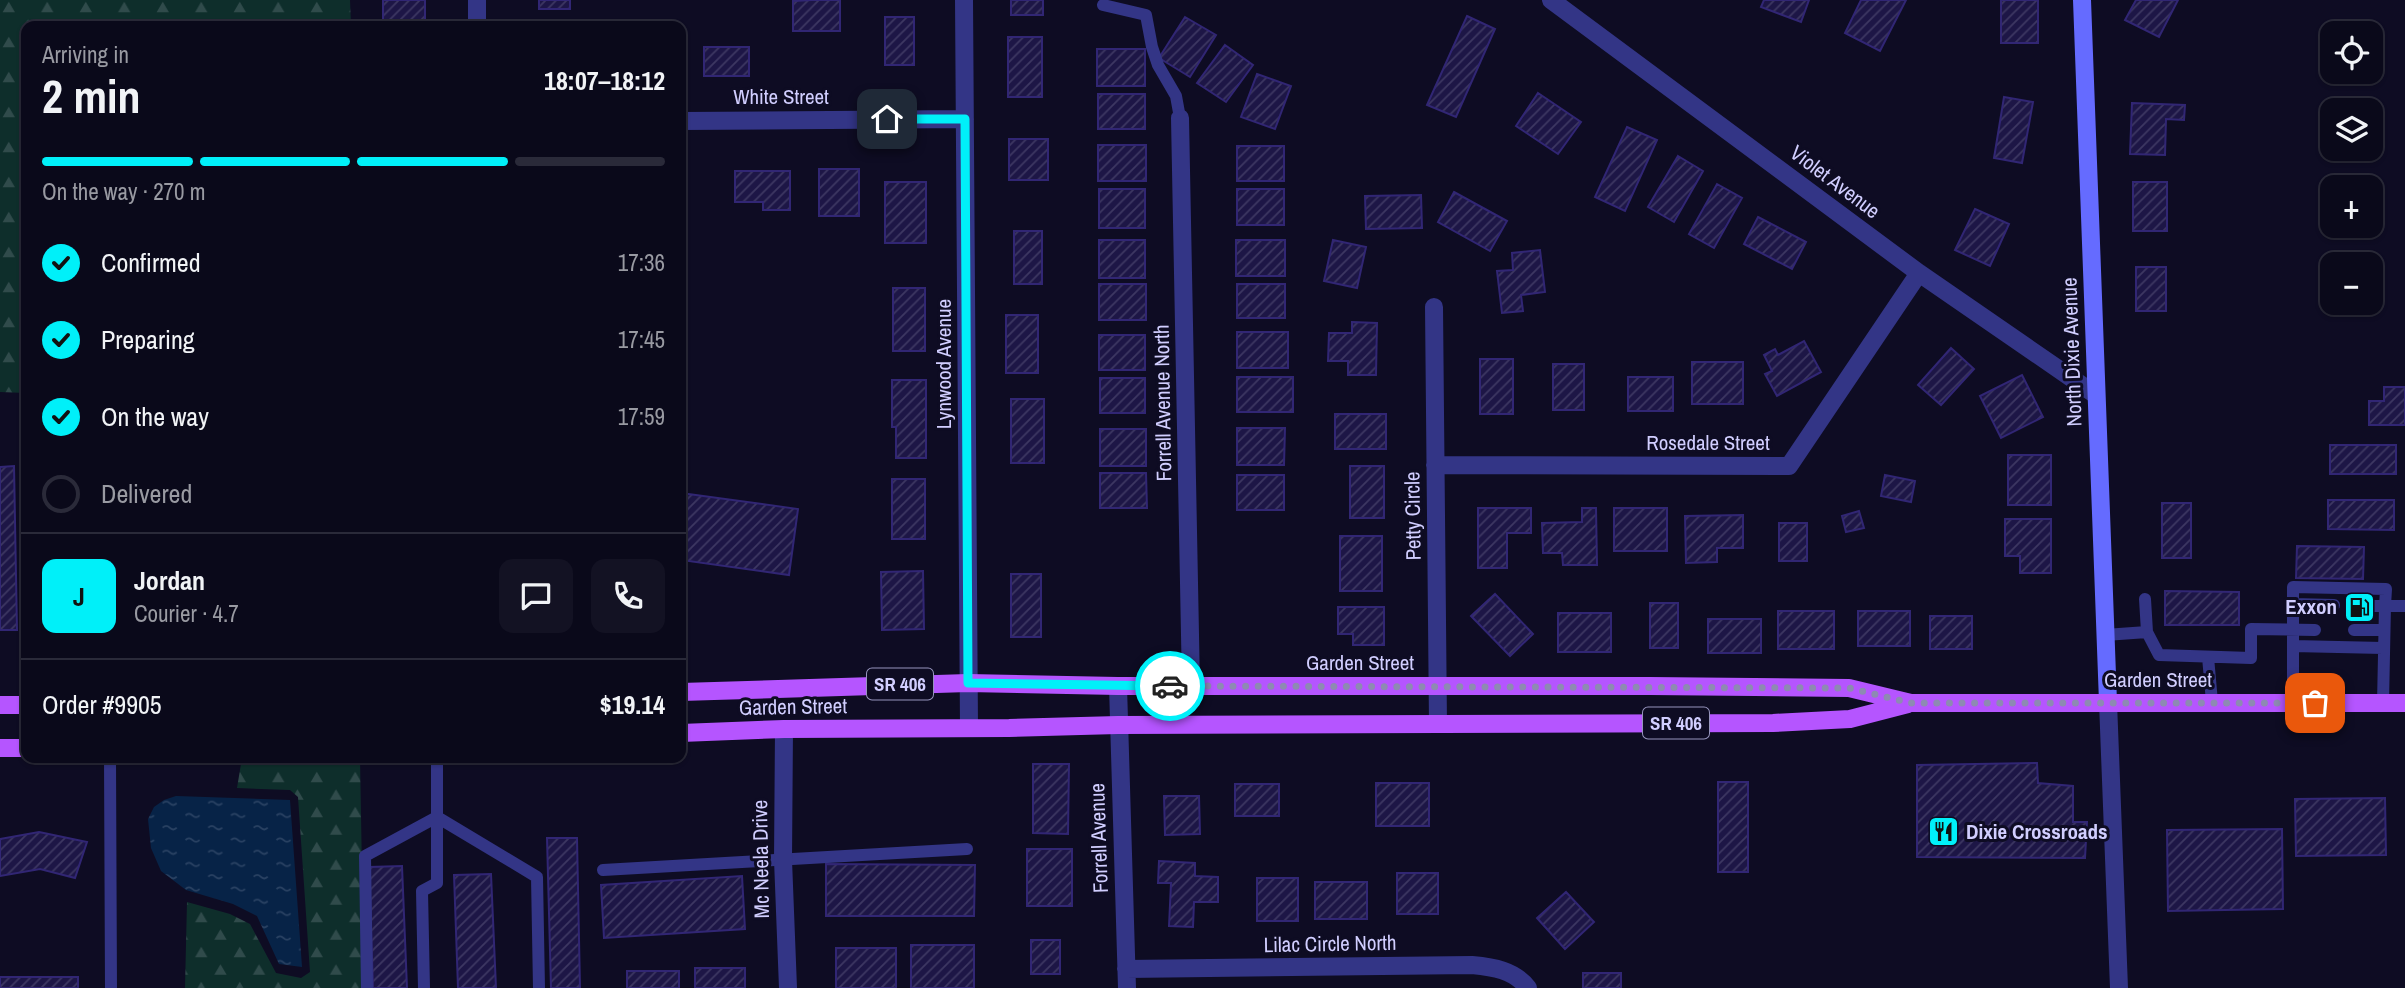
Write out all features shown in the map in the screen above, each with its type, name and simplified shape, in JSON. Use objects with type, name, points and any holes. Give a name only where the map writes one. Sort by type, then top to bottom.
[{"type":"main road","name":"Garden Street","points":[[686,692],[968,683],[1118,686],[1849,688],[1911,703],[2405,703]]},
{"type":"main road","name":"Garden Street","points":[[686,733],[1118,724],[1773,723],[1850,719],[1911,703]]},
{"type":"main road","points":[[0,705],[21,705]]},
{"type":"main road","points":[[0,748],[21,748]]},
{"type":"street","points":[[477,0],[477,21]]},
{"type":"street","name":"Lynwood Avenue","points":[[964,0],[969,727]]},
{"type":"street","name":"Violet Avenue","points":[[1551,0],[1919,273],[2096,395]]},
{"type":"street","name":"North Dixie Avenue","points":[[2082,0],[2108,702]]},
{"type":"street","name":"Forrell Avenue North","points":[[1180,118],[1191,686]]},
{"type":"street","name":"White Street","points":[[686,121],[965,119]]},
{"type":"street","name":"Rosedale Street","points":[[1435,465],[1789,466],[1919,273]]},
{"type":"street","name":"Petty Circle","points":[[1434,307],[1438,724]]},
{"type":"street","name":"Forrell Avenue","points":[[1118,686],[1127,988]]},
{"type":"street","points":[[2108,702],[2119,988]]},
{"type":"street","name":"Mc Neela Drive","points":[[784,729],[783,860],[788,988]]},
{"type":"street","name":"Lilac Circle North","points":[[1126,969],[1472,965],[1508,972],[1519,978],[1528,988]]},
{"type":"lane","points":[[1103,5],[1146,15],[1155,56],[1176,96],[1180,118]]},
{"type":"lane","points":[[2293,703],[2293,587],[2386,589],[2383,703]]},
{"type":"lane","points":[[2145,599],[2147,632],[2160,655],[2251,658],[2251,629],[2315,629]]},
{"type":"lane","points":[[2293,604],[2334,605]]},
{"type":"lane","points":[[2356,606],[2405,606]]},
{"type":"lane","points":[[2354,629],[2384,629]]},
{"type":"lane","points":[[2105,635],[2147,632]]},
{"type":"lane","points":[[2293,646],[2383,648]]},
{"type":"lane","points":[[2208,657],[2212,702]]},
{"type":"lane","points":[[110,763],[111,988]]},
{"type":"lane","points":[[425,988],[422,891],[437,883],[437,763]]},
{"type":"lane","points":[[368,988],[365,856],[437,817]]},
{"type":"lane","points":[[437,817],[537,877],[539,988]]},
{"type":"lane","points":[[603,870],[967,849]]},
{"type":"green space","points":[[0,0],[350,0],[351,21],[21,21],[21,393],[0,392]]},
{"type":"green space","points":[[241,763],[360,763],[364,988],[185,988],[187,902],[230,914],[250,924],[276,973],[301,978],[310,972],[298,797],[290,790],[237,788]]},
{"type":"water","points":[[176,796],[290,800],[302,967],[279,964],[257,916],[233,904],[186,890],[161,871],[151,848],[148,819],[154,807]]},
{"type":"building","points":[[383,0],[425,0],[425,21],[383,21]]},
{"type":"building","points":[[539,0],[570,0],[570,9],[539,9]]},
{"type":"building","points":[[840,0],[840,31],[793,31],[793,1]]},
{"type":"building","points":[[1011,0],[1043,0],[1043,15],[1011,15]]},
{"type":"building","points":[[1764,0],[1809,0],[1801,22],[1761,7]]},
{"type":"building","points":[[1861,0],[1906,0],[1880,51],[1845,33]]},
{"type":"building","points":[[2001,0],[2038,0],[2038,43],[2001,43]]},
{"type":"building","points":[[2136,0],[2178,0],[2159,37],[2125,20]]},
{"type":"building","points":[[1467,16],[1495,29],[1456,117],[1427,105]]},
{"type":"building","points":[[885,17],[914,17],[914,65],[885,65]]},
{"type":"building","points":[[1185,17],[1216,35],[1190,77],[1159,58]]},
{"type":"building","points":[[1008,37],[1042,37],[1042,97],[1008,97]]},
{"type":"building","points":[[1225,45],[1253,65],[1226,102],[1197,83]]},
{"type":"building","points":[[704,47],[749,47],[749,76],[704,76]]},
{"type":"building","points":[[1097,49],[1145,49],[1145,86],[1097,86]]},
{"type":"building","points":[[1257,74],[1291,86],[1275,129],[1241,117]]},
{"type":"building","points":[[1538,93],[1581,122],[1558,154],[1516,126]]},
{"type":"building","points":[[1098,94],[1145,94],[1145,129],[1098,129]]},
{"type":"building","points":[[2004,97],[2033,102],[2022,163],[1994,158]]},
{"type":"building","points":[[2132,103],[2185,105],[2184,120],[2166,119],[2165,155],[2130,154]]},
{"type":"building","points":[[1627,127],[1657,140],[1625,211],[1595,197]]},
{"type":"building","points":[[1009,139],[1048,139],[1048,180],[1009,180]]},
{"type":"building","points":[[1098,145],[1146,145],[1146,181],[1098,181]]},
{"type":"building","points":[[1237,146],[1284,146],[1284,181],[1237,181]]},
{"type":"building","points":[[1678,156],[1703,171],[1674,222],[1648,207]]},
{"type":"building","points":[[819,169],[859,169],[859,216],[819,216]]},
{"type":"building","points":[[735,171],[790,171],[790,210],[763,210],[763,202],[735,202]]},
{"type":"building","points":[[885,182],[926,182],[926,243],[885,243]]},
{"type":"building","points":[[2133,182],[2167,182],[2167,231],[2133,231]]},
{"type":"building","points":[[1717,184],[1742,198],[1714,248],[1689,234]]},
{"type":"building","points":[[1099,189],[1145,189],[1145,228],[1099,228]]},
{"type":"building","points":[[1237,189],[1284,189],[1284,225],[1237,225]]},
{"type":"building","points":[[1454,192],[1507,221],[1490,251],[1438,222]]},
{"type":"building","points":[[1421,195],[1422,228],[1366,229],[1365,196]]},
{"type":"building","points":[[1975,209],[2009,224],[1990,266],[1955,250]]},
{"type":"building","points":[[1758,217],[1806,242],[1792,269],[1744,244]]},
{"type":"building","points":[[1014,231],[1042,231],[1042,284],[1014,284]]},
{"type":"building","points":[[1099,240],[1145,240],[1145,278],[1099,278]]},
{"type":"building","points":[[1236,240],[1285,240],[1285,276],[1236,276]]},
{"type":"building","points":[[1333,240],[1366,247],[1357,288],[1324,281]]},
{"type":"building","points":[[1540,250],[1545,292],[1521,295],[1523,311],[1502,313],[1497,271],[1513,270],[1512,253]]},
{"type":"building","points":[[2136,267],[2166,267],[2166,311],[2136,311]]},
{"type":"building","points":[[1099,284],[1146,284],[1146,320],[1099,320]]},
{"type":"building","points":[[1237,284],[1285,284],[1285,318],[1237,318]]},
{"type":"building","points":[[893,288],[925,288],[925,351],[893,351]]},
{"type":"building","points":[[1006,315],[1038,315],[1038,373],[1006,373]]},
{"type":"building","points":[[1352,322],[1377,323],[1376,375],[1348,375],[1348,361],[1328,361],[1329,333],[1352,333]]},
{"type":"building","points":[[1237,332],[1288,332],[1288,368],[1237,368]]},
{"type":"building","points":[[1099,335],[1145,335],[1145,370],[1099,370]]},
{"type":"building","points":[[1804,341],[1821,372],[1777,396],[1765,374],[1772,371],[1764,355],[1775,349],[1778,355]]},
{"type":"building","points":[[1951,348],[1974,369],[1941,405],[1918,385]]},
{"type":"building","points":[[1480,359],[1513,359],[1513,414],[1480,414]]},
{"type":"building","points":[[1692,362],[1743,362],[1743,404],[1692,404]]},
{"type":"building","points":[[1553,364],[1584,364],[1584,410],[1553,410]]},
{"type":"building","points":[[2022,375],[2043,417],[2001,438],[1980,396]]},
{"type":"building","points":[[1237,377],[1293,377],[1293,412],[1237,412]]},
{"type":"building","points":[[1628,377],[1673,377],[1673,411],[1628,411]]},
{"type":"building","points":[[1100,378],[1145,378],[1145,413],[1100,413]]},
{"type":"building","points":[[892,380],[926,380],[926,458],[896,458],[896,427],[892,427]]},
{"type":"building","points":[[2384,387],[2405,387],[2405,425],[2369,425],[2369,401],[2384,401]]},
{"type":"building","points":[[1011,399],[1044,399],[1044,463],[1011,463]]},
{"type":"building","points":[[1335,414],[1386,414],[1386,449],[1335,449]]},
{"type":"building","points":[[1237,428],[1285,428],[1284,465],[1237,465]]},
{"type":"building","points":[[1100,429],[1146,429],[1146,466],[1100,466]]},
{"type":"building","points":[[2330,445],[2396,445],[2396,474],[2330,474]]},
{"type":"building","points":[[2008,455],[2051,455],[2051,505],[2008,505]]},
{"type":"building","points":[[14,466],[17,630],[0,630],[0,467]]},
{"type":"building","points":[[1350,466],[1384,466],[1384,518],[1350,518]]},
{"type":"building","points":[[1100,473],[1146,473],[1147,508],[1100,508]]},
{"type":"building","points":[[1237,475],[1284,475],[1284,510],[1237,510]]},
{"type":"building","points":[[1885,475],[1915,481],[1911,502],[1881,496]]},
{"type":"building","points":[[892,479],[925,479],[925,539],[892,539]]},
{"type":"building","points":[[686,494],[798,509],[789,575],[686,561]]},
{"type":"building","points":[[2328,500],[2394,500],[2394,530],[2328,529]]},
{"type":"building","points":[[2162,503],[2191,503],[2191,558],[2162,558]]},
{"type":"building","points":[[1478,508],[1531,508],[1531,533],[1507,533],[1507,568],[1478,568]]},
{"type":"building","points":[[1582,508],[1596,508],[1597,565],[1563,565],[1562,553],[1543,553],[1542,523],[1582,522]]},
{"type":"building","points":[[1614,508],[1667,508],[1667,551],[1614,551]]},
{"type":"building","points":[[1859,511],[1864,528],[1846,532],[1842,516]]},
{"type":"building","points":[[1743,515],[1743,548],[1717,548],[1717,562],[1686,563],[1685,516]]},
{"type":"building","points":[[2005,519],[2051,519],[2051,573],[2020,573],[2020,556],[2005,556]]},
{"type":"building","points":[[1779,523],[1807,523],[1807,561],[1779,561]]},
{"type":"building","points":[[1340,536],[1382,536],[1382,591],[1340,591]]},
{"type":"building","points":[[2297,546],[2364,547],[2363,579],[2296,578]]},
{"type":"building","points":[[923,571],[924,629],[882,630],[881,572]]},
{"type":"building","points":[[1011,574],[1041,574],[1041,637],[1011,637]]},
{"type":"building","points":[[2165,591],[2239,592],[2239,625],[2165,625]]},
{"type":"building","points":[[1495,594],[1533,634],[1510,656],[1471,616]]},
{"type":"building","points":[[1650,603],[1678,603],[1678,648],[1650,648]]},
{"type":"building","points":[[1338,607],[1384,607],[1384,645],[1353,645],[1353,634],[1338,634]]},
{"type":"building","points":[[1778,611],[1834,611],[1834,649],[1778,649]]},
{"type":"building","points":[[1858,611],[1910,611],[1910,646],[1858,646]]},
{"type":"building","points":[[1558,613],[1611,613],[1611,652],[1558,652]]},
{"type":"building","points":[[1930,616],[1972,616],[1972,649],[1930,649]]},
{"type":"building","points":[[1708,619],[1761,619],[1761,653],[1708,653]]},
{"type":"building","points":[[2037,763],[2038,783],[2073,786],[2073,822],[2087,822],[2085,858],[1917,857],[1917,765]]},
{"type":"building","points":[[1033,764],[1069,764],[1068,834],[1033,833]]},
{"type":"building","points":[[1718,782],[1748,782],[1748,872],[1718,872]]},
{"type":"building","points":[[1376,783],[1429,783],[1429,826],[1376,826]]},
{"type":"building","points":[[1235,784],[1279,784],[1279,816],[1235,816]]},
{"type":"building","points":[[1164,796],[1199,796],[1200,834],[1165,835]]},
{"type":"building","points":[[2385,798],[2386,855],[2296,856],[2295,799]]},
{"type":"building","points":[[2282,829],[2283,909],[2168,911],[2167,830]]},
{"type":"building","points":[[39,832],[87,842],[75,878],[40,869],[0,876],[0,839]]},
{"type":"building","points":[[547,838],[577,838],[580,988],[551,988]]},
{"type":"building","points":[[1027,849],[1072,849],[1072,906],[1027,906]]},
{"type":"building","points":[[1159,861],[1195,863],[1195,876],[1218,877],[1218,902],[1194,902],[1193,927],[1169,926],[1171,883],[1158,883]]},
{"type":"building","points":[[826,864],[975,865],[974,916],[826,916]]},
{"type":"building","points":[[402,866],[407,988],[373,988],[369,867]]},
{"type":"building","points":[[1397,873],[1438,873],[1438,914],[1397,914]]},
{"type":"building","points":[[491,874],[496,988],[458,988],[454,875]]},
{"type":"building","points":[[742,876],[745,929],[604,938],[601,885]]},
{"type":"building","points":[[1257,878],[1298,878],[1298,921],[1257,921]]},
{"type":"building","points":[[1315,882],[1367,882],[1367,919],[1315,919]]},
{"type":"building","points":[[1566,892],[1594,922],[1565,949],[1537,918]]},
{"type":"building","points":[[1031,940],[1060,940],[1060,974],[1031,974]]},
{"type":"building","points":[[911,945],[974,945],[974,988],[911,988]]},
{"type":"building","points":[[836,948],[896,948],[896,988],[836,988]]},
{"type":"building","points":[[695,968],[745,968],[745,988],[695,988]]},
{"type":"building","points":[[627,971],[679,971],[679,988],[627,988]]},
{"type":"building","points":[[1583,973],[1621,973],[1621,988],[1583,988]]},
{"type":"building","points":[[0,977],[78,977],[78,988],[0,988]]},
{"type":"way so far","points":[[1170,686],[1650,685],[1849,688],[1911,703],[2315,703]]},
{"type":"place","name":"Exxon","points":[[2360,607]]},
{"type":"place","name":"Dixie Crossroads","points":[[1943,832]]},
{"type":"route","points":[[887,119],[965,119],[968,683],[1170,686]]}]
